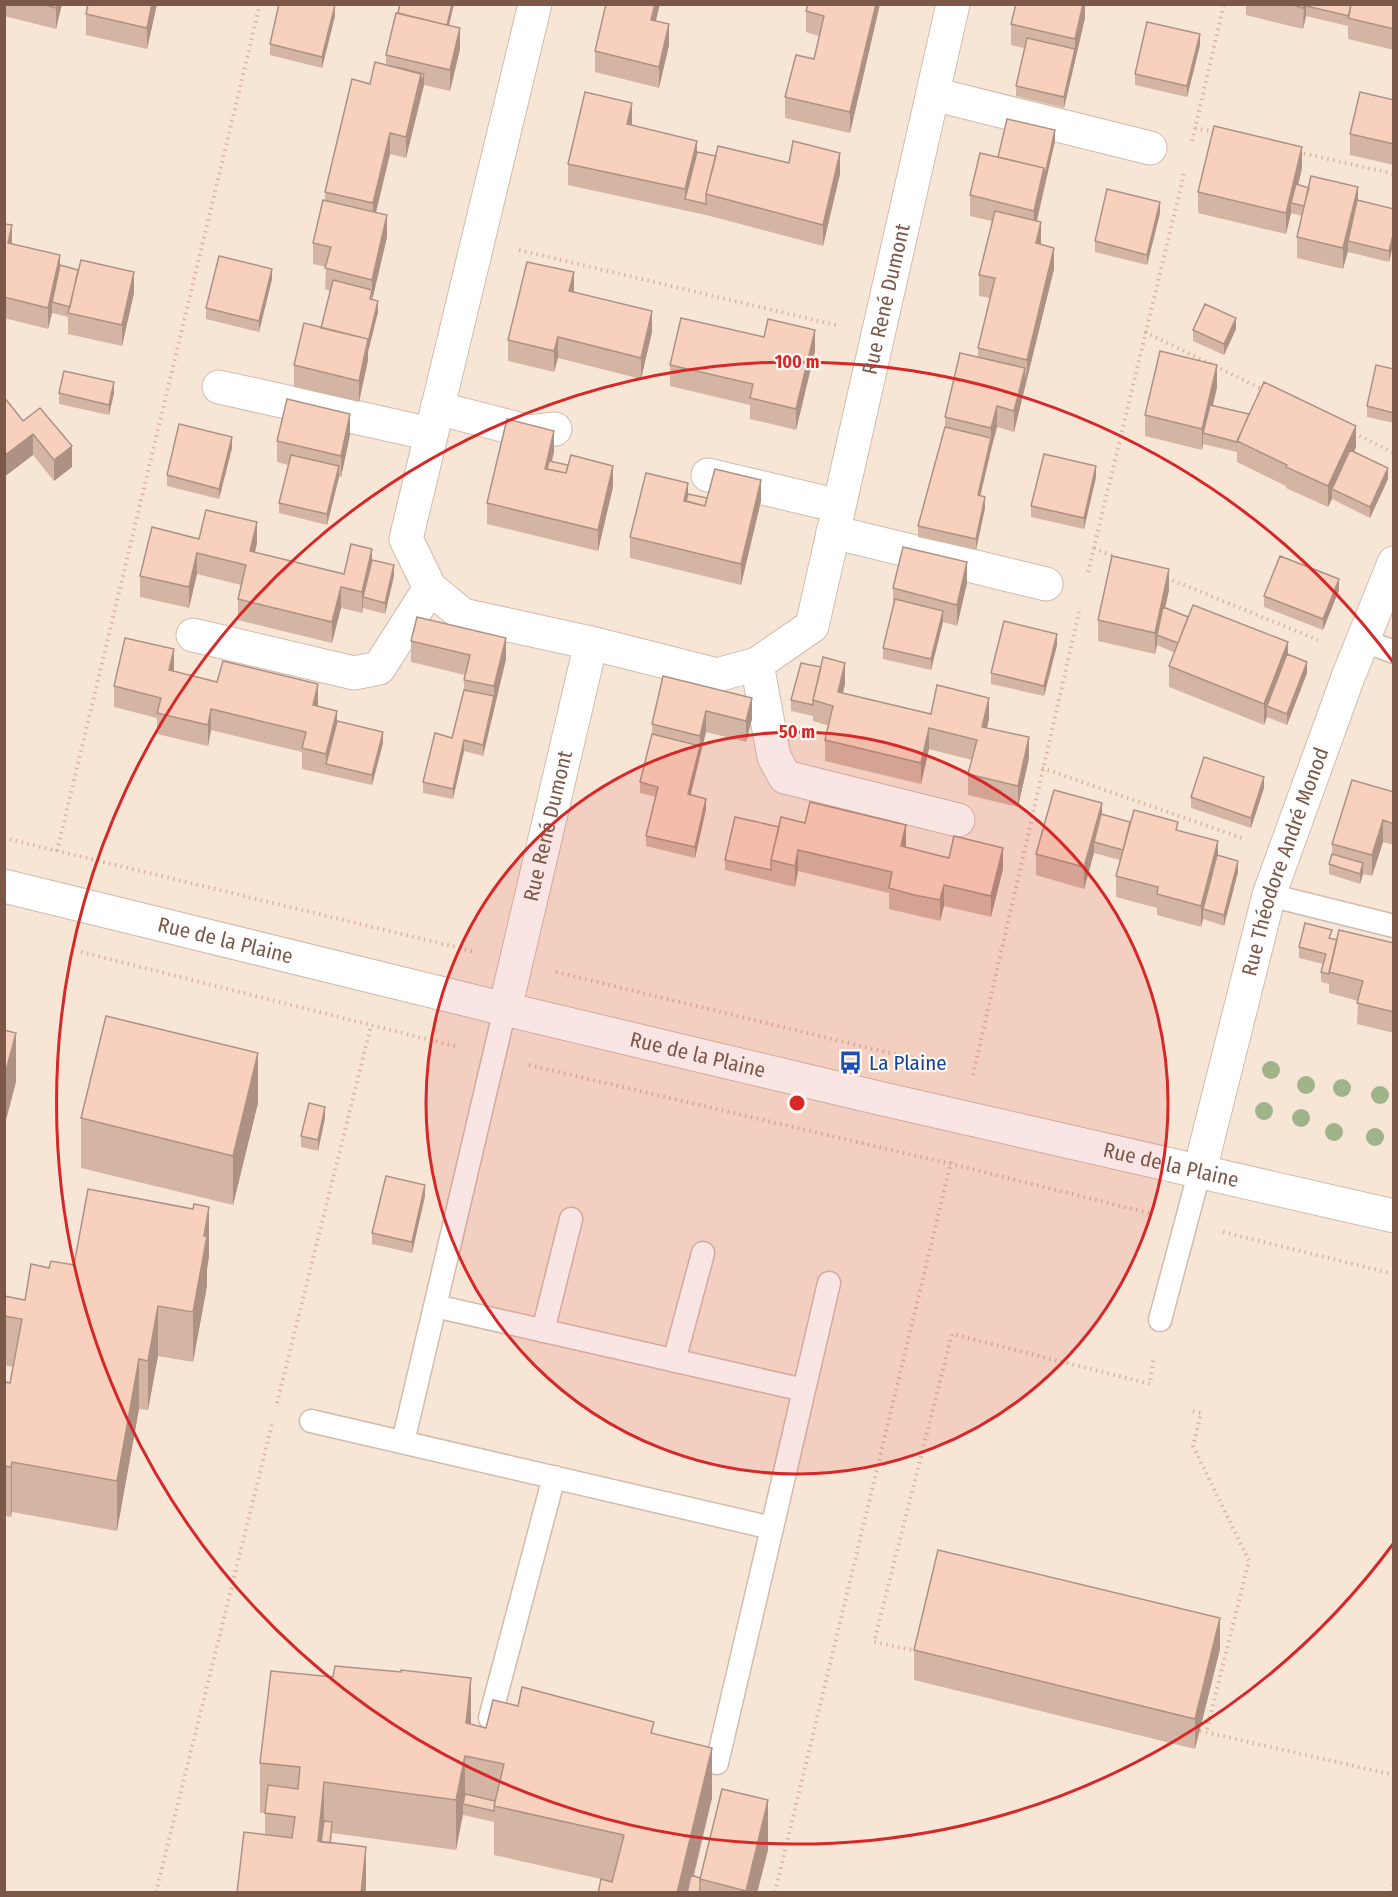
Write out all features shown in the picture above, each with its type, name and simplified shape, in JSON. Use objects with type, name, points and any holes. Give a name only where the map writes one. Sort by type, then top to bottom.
[{"type":"street","name":"Rue René Dumont","points":[[535,4],[406,539],[430,588],[463,615],[591,643],[717,675],[757,664],[812,626],[953,4]]},
{"type":"street","points":[[933,94],[1150,148]]},
{"type":"street","points":[[219,387],[434,421],[530,432],[555,429]]},
{"type":"street","points":[[708,475],[836,519],[1046,584]]},
{"type":"street","name":"Rue Théodore André Monod","points":[[1200,1170],[1269,895],[1359,648],[1394,563]]},
{"type":"street","points":[[193,635],[354,673],[379,668],[430,588]]},
{"type":"street","name":"Rue René Dumont","points":[[505,1009],[591,643]]},
{"type":"street","points":[[757,664],[774,758],[785,777],[958,820]]},
{"type":"street","name":"Rue de la Plaine","points":[[4,886],[505,1009],[1394,1216]]},
{"type":"lane","points":[[1359,648],[1394,652]]},
{"type":"lane","points":[[1269,895],[1394,927]]},
{"type":"lane","points":[[403,1442],[505,1009]]},
{"type":"lane","points":[[1160,1320],[1200,1170]]},
{"type":"lane","points":[[543,1331],[571,1219]]},
{"type":"lane","points":[[674,1361],[703,1253]]},
{"type":"lane","points":[[717,1763],[829,1283]]},
{"type":"lane","points":[[435,1306],[804,1390]]},
{"type":"lane","points":[[311,1421],[772,1528]]},
{"type":"lane","points":[[490,1718],[554,1477]]},
{"type":"path","points":[[57,851],[260,4]]},
{"type":"path","points":[[1190,150],[1224,4]]},
{"type":"path","points":[[1196,128],[1219,133]]},
{"type":"path","points":[[1289,150],[1394,174]]},
{"type":"path","points":[[1086,583],[1184,173]]},
{"type":"path","points":[[478,241],[878,335]]},
{"type":"path","points":[[1145,332],[1269,392]]},
{"type":"path","points":[[1352,432],[1394,453]]},
{"type":"path","points":[[1094,548],[1126,562]]},
{"type":"path","points":[[1159,575],[1359,648]]},
{"type":"path","points":[[775,1893],[974,1073],[1080,606]]},
{"type":"path","points":[[1042,768],[1285,852]]},
{"type":"path","points":[[4,838],[940,1065]]},
{"type":"path","points":[[73,950],[494,1057],[951,1164],[1394,1274]]},
{"type":"path","points":[[276,1407],[371,1025]]},
{"type":"path","points":[[963,1070],[974,1073]]},
{"type":"path","points":[[920,1652],[874,1642],[952,1334],[1150,1384],[1160,1320]]},
{"type":"path","points":[[1193,1411],[1201,1413],[1193,1446],[1249,1561],[1206,1733]]},
{"type":"path","points":[[156,1893],[273,1418]]},
{"type":"path","points":[[1200,1731],[1394,1775]]},
{"type":"path","points":[[1392,1893],[1394,1881]]},
{"type":"shaded area","points":[[5,5],[1393,5],[1393,1892],[5,1892]]},
{"type":"building","points":[[43,4],[57,4],[56,8]]},
{"type":"building","points":[[88,4],[152,4],[147,28],[86,14]]},
{"type":"building","points":[[279,4],[335,5],[322,57],[270,44]]},
{"type":"building","points":[[400,4],[452,4],[447,25],[398,13]]},
{"type":"building","points":[[606,4],[655,4],[651,20],[669,24],[659,67],[595,51]]},
{"type":"building","points":[[808,4],[876,4],[850,112],[785,97],[796,55],[814,59],[824,16],[806,11]]},
{"type":"building","points":[[1016,4],[1083,4],[1075,39],[1011,24]]},
{"type":"building","points":[[1290,4],[1304,4],[1303,8]]},
{"type":"building","points":[[1306,4],[1351,4],[1349,16],[1306,6]]},
{"type":"building","points":[[1351,4],[1394,4],[1394,29],[1348,18]]},
{"type":"building","points":[[396,13],[460,28],[450,70],[386,55]]},
{"type":"building","points":[[1147,22],[1200,34],[1187,86],[1135,74]]},
{"type":"building","points":[[1027,38],[1075,49],[1064,97],[1016,86]]},
{"type":"building","points":[[375,62],[421,74],[406,137],[390,133],[373,203],[325,192],[352,79],[370,84]]},
{"type":"building","points":[[396,67],[424,74],[421,84],[421,74]]},
{"type":"building","points":[[585,92],[632,103],[627,124],[697,141],[685,189],[568,164]]},
{"type":"building","points":[[1360,92],[1394,100],[1394,144],[1350,134]]},
{"type":"building","points":[[1007,119],[1055,130],[1044,179],[1044,168],[998,157]]},
{"type":"building","points":[[1214,126],[1302,147],[1286,213],[1198,192]]},
{"type":"building","points":[[793,141],[840,153],[823,225],[706,194],[718,146],[789,163]]},
{"type":"building","points":[[697,152],[716,156],[706,194],[706,204],[685,199]]},
{"type":"building","points":[[980,153],[1044,168],[1034,211],[970,195]]},
{"type":"building","points":[[1311,176],[1358,187],[1343,248],[1297,237]]},
{"type":"building","points":[[1296,184],[1309,188],[1304,206],[1291,203]]},
{"type":"building","points":[[1107,189],[1160,202],[1147,255],[1095,241]]},
{"type":"building","points":[[323,200],[387,215],[372,280],[325,268],[331,247],[313,243]]},
{"type":"building","points":[[1357,200],[1394,209],[1394,231],[1389,251],[1348,241]]},
{"type":"building","points":[[995,211],[1041,222],[1036,243],[1054,248],[1027,360],[978,348],[995,278],[979,275]]},
{"type":"building","points":[[4,224],[12,225],[8,243],[60,255],[48,308],[4,297]]},
{"type":"building","points":[[219,256],[272,269],[259,321],[206,308]]},
{"type":"building","points":[[81,260],[134,272],[122,325],[68,313]]},
{"type":"building","points":[[527,262],[574,272],[569,291],[652,311],[641,358],[558,337],[554,351],[508,340]]},
{"type":"building","points":[[60,265],[78,270],[70,307],[52,302]]},
{"type":"building","points":[[333,280],[372,290],[370,299],[378,301],[368,342],[368,339],[321,328]]},
{"type":"building","points":[[1205,304],[1236,318],[1224,344],[1193,330]]},
{"type":"building","points":[[681,318],[764,337],[768,319],[815,330],[796,409],[750,398],[753,384],[670,365]]},
{"type":"building","points":[[304,323],[368,339],[359,381],[294,365]]},
{"type":"building","points":[[1160,351],[1217,365],[1202,429],[1145,415]]},
{"type":"building","points":[[960,353],[1025,368],[1014,411],[997,406],[991,428],[945,417]]},
{"type":"building","points":[[1376,365],[1394,369],[1394,413],[1367,406]]},
{"type":"building","points":[[64,371],[114,382],[109,405],[59,393]]},
{"type":"building","points":[[1264,382],[1356,426],[1328,486],[1237,441]]},
{"type":"building","points":[[4,397],[23,421],[40,408],[72,446],[54,460],[33,434],[4,456]]},
{"type":"building","points":[[287,399],[350,414],[341,456],[277,441]]},
{"type":"building","points":[[1210,405],[1249,414],[1237,442],[1203,433]]},
{"type":"building","points":[[507,419],[554,431],[545,469],[566,473],[571,455],[613,466],[598,530],[487,503]]},
{"type":"building","points":[[179,424],[232,437],[219,489],[167,475]]},
{"type":"building","points":[[945,427],[991,438],[978,495],[985,497],[976,539],[918,526]]},
{"type":"building","points":[[1350,450],[1388,468],[1370,507],[1332,489]]},
{"type":"building","points":[[1044,454],[1096,466],[1084,518],[1031,506]]},
{"type":"building","points":[[291,455],[339,466],[327,514],[279,503]]},
{"type":"building","points":[[549,461],[568,465],[566,473],[547,469]]},
{"type":"building","points":[[715,469],[761,480],[741,564],[630,537],[646,473],[688,483],[684,501],[705,506]]},
{"type":"building","points":[[688,494],[707,498],[705,506],[686,501]]},
{"type":"building","points":[[206,510],[257,522],[250,551],[344,574],[351,544],[372,549],[362,592],[341,587],[332,622],[238,599],[246,565],[197,553],[189,587],[140,576],[152,527],[199,539]]},
{"type":"building","points":[[903,547],[967,562],[957,605],[893,588]]},
{"type":"building","points":[[1112,556],[1169,569],[1155,633],[1098,620]]},
{"type":"building","points":[[1280,556],[1339,579],[1323,619],[1264,596]]},
{"type":"building","points":[[372,560],[394,565],[385,603],[363,597]]},
{"type":"building","points":[[895,599],[943,611],[931,659],[883,648]]},
{"type":"building","points":[[1193,605],[1288,642],[1264,704],[1169,666]]},
{"type":"building","points":[[1163,607],[1188,617],[1178,643],[1157,635]]},
{"type":"building","points":[[417,617],[506,638],[494,686],[464,680],[470,655],[411,641]]},
{"type":"building","points":[[1004,621],[1057,634],[1044,686],[991,673]]},
{"type":"building","points":[[125,638],[174,649],[169,670],[217,682],[223,661],[318,684],[313,705],[337,711],[326,754],[302,748],[306,732],[211,709],[208,725],[157,713],[161,698],[114,686]]},
{"type":"building","points":[[1287,654],[1307,662],[1287,714],[1267,706]]},
{"type":"building","points":[[823,657],[845,663],[838,692],[931,714],[937,685],[989,698],[982,727],[1029,737],[1018,786],[968,774],[977,740],[929,728],[921,763],[825,740],[833,706],[813,700]]},
{"type":"building","points":[[801,663],[821,667],[813,705],[791,700]]},
{"type":"building","points":[[663,676],[752,698],[746,721],[706,711],[700,736],[652,724]]},
{"type":"building","points":[[464,690],[494,696],[483,745],[464,740],[453,789],[423,782],[435,733],[452,738]]},
{"type":"building","points":[[337,721],[383,732],[372,775],[326,764]]},
{"type":"building","points":[[652,734],[700,746],[688,794],[706,799],[695,847],[646,836],[658,787],[640,782]]},
{"type":"building","points":[[1204,757],[1264,777],[1251,818],[1191,797]]},
{"type":"building","points":[[1352,780],[1394,792],[1394,824],[1383,820],[1372,855],[1332,844]]},
{"type":"building","points":[[1054,790],[1102,803],[1084,867],[1036,854]]},
{"type":"building","points":[[810,802],[906,825],[901,846],[949,858],[954,836],[1003,848],[991,896],[944,885],[940,900],[914,895],[889,888],[892,872],[798,850],[795,866],[771,860],[781,817],[805,823]]},
{"type":"building","points":[[1134,810],[1178,822],[1176,830],[1218,841],[1201,906],[1157,894],[1158,887],[1116,876]]},
{"type":"building","points":[[1101,814],[1130,822],[1123,850],[1094,842]]},
{"type":"building","points":[[735,817],[779,827],[771,860],[771,870],[725,860]]},
{"type":"building","points":[[1332,854],[1363,863],[1360,874],[1329,864]]},
{"type":"building","points":[[1217,855],[1238,861],[1224,915],[1203,909]]},
{"type":"building","points":[[1305,923],[1332,930],[1329,938],[1337,940],[1329,974],[1321,972],[1326,954],[1299,947]]},
{"type":"building","points":[[1339,930],[1394,943],[1394,1012],[1357,1003],[1363,981],[1329,972]]},
{"type":"building","points":[[106,1016],[258,1053],[233,1156],[81,1118]]},
{"type":"building","points":[[4,1030],[16,1033],[4,1078]]},
{"type":"building","points":[[309,1103],[325,1107],[318,1140],[301,1136]]},
{"type":"building","points":[[386,1176],[425,1185],[412,1242],[372,1233]]},
{"type":"building","points":[[88,1189],[193,1209],[194,1204],[209,1207],[204,1236],[207,1236],[193,1312],[158,1306],[148,1361],[139,1359],[117,1481],[12,1462],[11,1467],[4,1466],[4,1392],[6,1382],[10,1383],[22,1319],[4,1316],[4,1296],[25,1300],[31,1264],[49,1268],[51,1261],[74,1265]]},
{"type":"building","points":[[938,1550],[1220,1618],[1195,1719],[914,1650]]},
{"type":"building","points":[[335,1666],[401,1672],[401,1670],[471,1678],[466,1723],[486,1728],[493,1700],[518,1706],[522,1687],[654,1722],[651,1733],[712,1748],[677,1893],[598,1893],[601,1879],[612,1882],[624,1835],[494,1806],[504,1764],[465,1756],[456,1800],[324,1782],[318,1841],[366,1847],[361,1893],[237,1893],[244,1832],[292,1838],[295,1817],[265,1813],[268,1785],[298,1789],[300,1767],[260,1763],[271,1671],[333,1677]]},
{"type":"building","points":[[722,1789],[768,1800],[746,1891],[700,1879]]},
{"type":"building","points":[[465,1794],[495,1801],[494,1811],[463,1804]]},
{"type":"building","points":[[324,1821],[332,1822],[330,1843],[321,1842]]},
{"type":"building","points":[[691,1875],[700,1878],[700,1893],[687,1893]]},
{"type":"place","name":"La Plaine","points":[[851,1063]]}]
